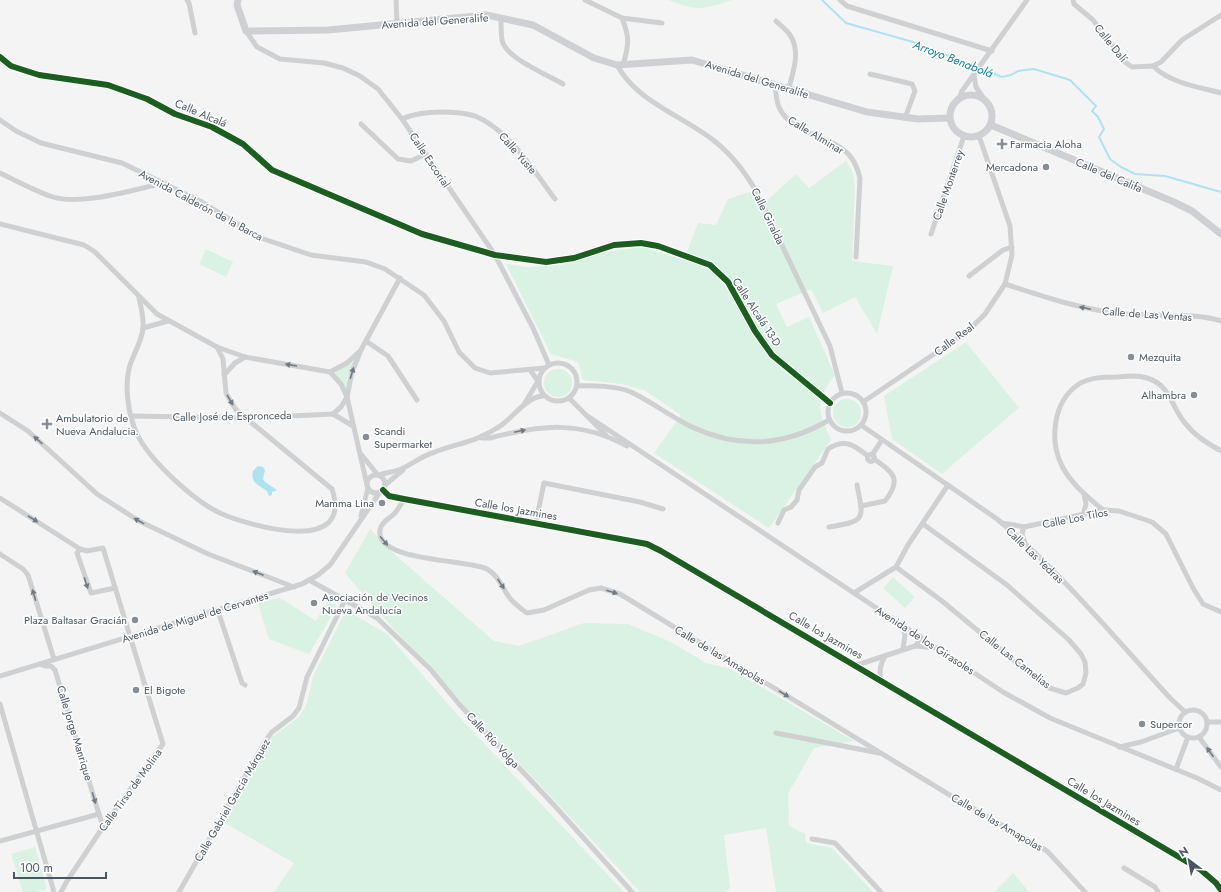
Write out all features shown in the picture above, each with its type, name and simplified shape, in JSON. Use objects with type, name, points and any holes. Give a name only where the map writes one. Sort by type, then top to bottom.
[{"type":"street","points":[[186,0],[189,3],[195,34]]},
{"type":"street","points":[[238,0],[238,5],[246,31]]},
{"type":"street","points":[[396,0],[397,23]]},
{"type":"street","points":[[585,0],[622,18],[662,23]]},
{"type":"street","points":[[840,0],[847,6],[992,50]]},
{"type":"street","points":[[974,76],[976,87],[992,112],[991,125],[986,132],[971,138],[964,136],[954,129],[950,118],[952,107],[1027,0]]},
{"type":"street","name":"Calle Dalí","points":[[1073,2],[1093,20],[1125,62],[1132,67],[1153,66]]},
{"type":"street","name":"Avenida del Generalife","points":[[246,31],[328,30],[487,15],[533,24],[594,58],[620,65],[692,60],[867,112],[905,118],[934,120],[950,118]]},
{"type":"street","points":[[1221,15],[1182,40],[1161,62],[1153,66],[1161,74],[1179,82],[1221,93]]},
{"type":"street","points":[[501,18],[502,41],[514,57],[563,84]]},
{"type":"street","points":[[620,65],[629,43],[629,34],[622,18]]},
{"type":"street","points":[[776,21],[790,35],[795,47],[795,63],[789,88]]},
{"type":"street","name":"Calle Escorial","points":[[246,31],[257,47],[280,59],[324,63],[344,68],[360,76],[378,89],[402,119],[496,255],[533,328],[547,366]]},
{"type":"street","name":"Calle Alcalá","points":[[0,57],[11,66],[39,75],[108,85],[147,100],[175,114],[212,127],[243,144],[272,170],[307,186],[422,234],[496,255]]},
{"type":"street","name":"Calle Giralda","points":[[620,65],[622,75],[636,90],[713,140],[738,165],[750,180],[830,346],[842,393]]},
{"type":"street","points":[[870,74],[912,84],[915,91],[905,118]]},
{"type":"street","name":"Calle Alminar","points":[[775,84],[780,110],[788,120],[835,145],[850,155],[856,166],[860,178],[856,257]]},
{"type":"street","points":[[959,99],[974,95],[984,99]]},
{"type":"street","name":"Calle Yuste","points":[[402,119],[412,115],[429,112],[449,112],[474,116],[500,131],[528,162],[555,198]]},
{"type":"street","name":"Avenida Calderón de la Barca","points":[[0,120],[16,131],[41,143],[122,163],[202,202],[258,237],[311,254],[366,262],[385,269],[424,296],[444,320],[459,352],[475,368],[490,372],[530,370],[547,366]]},
{"type":"street","points":[[361,124],[398,159],[411,161],[426,154]]},
{"type":"street","name":"Calle del Califa","points":[[991,125],[1174,202],[1192,211],[1221,234]]},
{"type":"street","name":"Calle Monterrey","points":[[931,234],[964,136]]},
{"type":"street","name":"Calle Real","points":[[863,402],[968,331],[985,314],[1005,284],[1012,247],[1010,226],[979,136]]},
{"type":"street","points":[[0,173],[54,197],[69,200],[84,199],[165,183]]},
{"type":"street","points":[[0,224],[84,244],[95,252],[139,298],[168,321],[217,347],[245,357],[330,372],[341,384],[347,397],[354,426],[359,452],[367,486],[372,492],[383,489],[384,479],[378,475],[359,452]]},
{"type":"street","name":"Calle Alcalá 13-D","points":[[496,255],[546,262],[574,258],[614,245],[641,243],[658,246],[710,265],[728,282],[755,331],[772,355],[830,402]]},
{"type":"street","points":[[969,276],[1003,250],[1012,247]]},
{"type":"street","points":[[354,426],[333,414],[341,407],[347,397],[352,372],[361,350],[400,278]]},
{"type":"street","name":"Calle de Las Ventas","points":[[1005,284],[1070,304],[1101,311],[1202,318],[1221,321]]},
{"type":"street","points":[[139,298],[143,328],[130,366],[128,377],[131,416],[141,442],[155,460],[204,504],[222,514],[262,528],[293,532],[315,530],[324,526],[332,518],[334,512],[335,497],[332,490],[248,418],[236,410],[226,393],[223,359],[217,347]]},
{"type":"street","points":[[143,328],[168,321]]},
{"type":"street","points":[[366,341],[388,356],[417,400]]},
{"type":"street","points":[[330,372],[347,363],[361,350]]},
{"type":"street","points":[[224,375],[235,363],[245,357]]},
{"type":"street","points":[[530,370],[538,381],[540,391],[543,396],[548,399],[558,402],[569,398],[577,386],[575,374],[567,365],[555,363],[547,366],[538,381]]},
{"type":"street","points":[[1104,510],[1075,485],[1062,466],[1055,431],[1059,409],[1064,399],[1080,384],[1091,380],[1136,376],[1158,383],[1172,398],[1184,422],[1194,433],[1221,451]]},
{"type":"street","name":"Avenida de Miguel de Cervantes","points":[[525,404],[538,381]]},
{"type":"street","points":[[577,386],[594,385],[630,392],[692,427],[718,437],[742,442],[780,441],[801,435],[829,420]]},
{"type":"street","points":[[842,393],[854,394],[863,402],[866,414],[861,425],[855,429],[848,431],[834,426],[829,420],[827,414],[830,402],[837,395],[842,393]]},
{"type":"street","name":"Avenida de Miguel de Cervantes","points":[[378,475],[392,473],[425,455],[482,438],[508,421],[533,398],[543,396]]},
{"type":"street","name":"Avenida de los Girasoles","points":[[569,398],[606,435]]},
{"type":"street","points":[[0,413],[28,431],[97,494],[139,521],[208,554],[294,587]]},
{"type":"street","name":"Calle José de Espronceda","points":[[131,416],[248,418],[333,414]]},
{"type":"street","name":"Avenida de los Girasoles","points":[[589,417],[647,457],[1003,692],[1050,718],[1118,747],[1176,769],[1221,790]]},
{"type":"street","name":"Calle Las Yedras","points":[[861,425],[1000,522],[1026,544],[1041,558],[1170,698],[1185,712]]},
{"type":"street","name":"Avenida de los Girasoles","points":[[482,438],[490,438],[542,427],[576,428],[606,435],[647,457]]},
{"type":"street","points":[[871,457],[882,440]]},
{"type":"street","points":[[778,523],[784,510],[792,507],[797,500],[799,490],[815,467],[822,463],[828,449],[846,443],[854,444],[889,469],[893,474],[895,483],[893,491],[885,501],[861,506]]},
{"type":"street","name":"Avenida de Miguel de Cervantes","points":[[0,676],[294,587],[309,580],[330,565],[361,517],[383,489],[405,467]]},
{"type":"street","points":[[367,486],[370,477],[378,475]]},
{"type":"street","points":[[536,522],[544,483],[640,502],[663,509]]},
{"type":"street","points":[[829,527],[853,523],[859,519],[861,515],[861,506],[857,485]]},
{"type":"street","name":"Avenida de Miguel de Cervantes","points":[[361,517],[367,486]]},
{"type":"street","points":[[854,593],[896,567],[948,486]]},
{"type":"street","name":"Calle los Jazmines","points":[[383,489],[389,496],[536,522],[647,544],[857,665],[1201,870],[1216,883],[1221,890]]},
{"type":"street","points":[[1083,515],[1086,504],[1084,494]]},
{"type":"street","points":[[0,498],[80,549],[77,553],[90,594],[115,588]]},
{"type":"street","name":"Calle de las Amapolas","points":[[404,499],[395,514],[383,523],[380,528],[380,536],[384,543],[392,549],[406,555],[475,564],[488,570],[501,581],[516,605],[527,613],[544,610],[589,590],[600,588],[620,594],[1047,851],[1085,892]]},
{"type":"street","name":"Calle Los Tilos","points":[[1000,522],[1024,527],[1104,510],[1119,511],[1152,522],[1166,534],[1193,588],[1203,604],[1221,612]]},
{"type":"street","name":"Calle Las Camelias","points":[[896,567],[942,601],[1046,687],[1066,692],[1078,688],[1083,684],[1086,673],[1085,662],[1069,640],[1007,584],[923,524]]},
{"type":"street","points":[[1024,527],[1022,534],[1026,544]]},
{"type":"street","name":"Calle Tirso de Molina","points":[[61,892],[102,827],[162,744],[103,548],[87,551],[80,549]]},
{"type":"street","points":[[0,554],[23,569],[28,575],[54,659]]},
{"type":"street","points":[[309,580],[345,600]]},
{"type":"street","name":"Calle Gabriel García Márquez","points":[[179,892],[266,740],[272,732],[293,716],[299,708],[307,677],[345,600]]},
{"type":"street","name":"Calle Río Volga","points":[[345,600],[377,618],[431,670],[459,704],[554,805],[632,892]]},
{"type":"street","points":[[218,610],[242,682],[245,685]]},
{"type":"street","points":[[902,625],[905,643],[904,649]]},
{"type":"street","points":[[905,643],[909,637],[918,635],[920,640],[914,646]]},
{"type":"street","points":[[857,665],[914,646],[938,648]]},
{"type":"street","points":[[881,680],[879,672],[885,656]]},
{"type":"street","name":"Calle Jorge Manrique","points":[[40,664],[51,666],[55,670],[99,814]]},
{"type":"street","points":[[0,704],[54,892]]},
{"type":"street","points":[[1196,710],[1206,716],[1207,722],[1207,728],[1200,737],[1188,738],[1179,728],[1180,718],[1185,712],[1196,710]]},
{"type":"street","points":[[1207,722],[1221,722]]},
{"type":"street","points":[[1118,747],[1141,742],[1179,728]]},
{"type":"street","points":[[776,733],[884,754]]},
{"type":"street","points":[[1200,737],[1221,768]]},
{"type":"street","points":[[1176,769],[1188,738]]},
{"type":"street","points":[[0,841],[99,814],[102,827]]},
{"type":"street","points":[[812,839],[835,843],[881,892]]},
{"type":"street","points":[[1124,868],[1155,887],[1158,892]]},
{"type":"green space","points":[[669,0],[732,0],[707,7],[694,8]]},
{"type":"green space","points":[[846,161],[853,173],[855,189],[852,261],[893,266],[877,334],[855,297],[823,313],[811,289],[776,304],[787,327],[809,317],[835,375],[824,392],[820,407],[823,421],[831,440],[769,528],[654,453],[681,415],[644,390],[622,384],[583,380],[578,362],[551,354],[506,264],[527,267],[561,265],[607,252],[643,247],[684,260],[698,223],[716,225],[728,199],[750,192],[760,207],[796,174],[809,188]]},
{"type":"green space","points":[[206,249],[233,262],[226,277],[199,264]]},
{"type":"green space","points":[[966,342],[1019,408],[942,474],[892,439],[884,396]]},
{"type":"green space","points":[[354,361],[348,375],[346,390],[335,374],[337,370]]},
{"type":"green space","points":[[558,369],[564,370],[568,373],[571,377],[571,389],[568,393],[564,396],[558,397],[552,396],[548,393],[545,389],[544,383],[545,377],[548,373],[552,370]]},
{"type":"green space","points":[[847,399],[857,403],[861,413],[857,423],[847,427],[837,423],[833,413],[837,403]]},
{"type":"green space","points":[[370,529],[393,553],[494,641],[519,646],[584,623],[628,624],[671,642],[706,663],[731,669],[854,741],[814,748],[788,794],[789,825],[800,832],[805,833],[806,843],[832,848],[873,892],[776,892],[766,828],[724,835],[730,888],[725,892],[640,892],[417,655],[345,573]]},
{"type":"green space","points":[[893,577],[915,597],[905,608],[883,588]]},
{"type":"green space","points":[[280,598],[316,621],[327,601],[337,606],[309,654],[269,639],[258,603]]},
{"type":"green space","points":[[346,610],[387,634],[461,719],[624,892],[274,892],[294,863],[223,822],[271,738],[300,716],[307,703],[313,676]]},
{"type":"green space","points":[[35,847],[47,889],[37,892],[23,892],[11,854]]},
{"type":"green space","points":[[1013,873],[1029,892],[994,892]]},
{"type":"water","points":[[258,466],[263,467],[265,470],[263,479],[265,482],[277,490],[272,492],[272,495],[269,496],[267,491],[254,481],[252,475],[253,471]]},
{"type":"waterway","name":"Arroyo Benabolá","points":[[822,0],[846,23],[913,42],[1002,77],[1011,75],[1018,71],[1034,69],[1070,80],[1096,106],[1092,111],[1098,117],[1104,129],[1099,137],[1110,159],[1121,167],[1135,174],[1165,176],[1221,192]]},
{"type":"cycle path","points":[[0,57],[11,66],[39,75],[108,85],[147,99],[175,114],[212,127],[243,144],[272,170],[422,234],[495,255],[546,262],[574,258],[614,245],[641,243],[658,246],[710,265],[728,282],[755,331],[772,355],[830,403]]},
{"type":"cycle path","points":[[383,490],[389,496],[647,544],[1201,870],[1216,883],[1221,890]]},
{"type":"place","name":"Farmacia Aloha","points":[[1002,144]]},
{"type":"place","name":"Mercadona","points":[[1046,167]]},
{"type":"place","name":"Mezquita","points":[[1131,357]]},
{"type":"place","name":"Alhambra","points":[[1194,395]]},
{"type":"place","name":"Ambulatorio de Nueva Andalucia.","points":[[47,424]]},
{"type":"place","name":"Scandi Supermarket","points":[[366,437]]},
{"type":"place","name":"Mamma Lina","points":[[382,503]]},
{"type":"place","name":"Asociación de Vecinos Nueva Andalucía","points":[[314,603]]},
{"type":"place","name":"Plaza Baltasar Gracián","points":[[135,620]]},
{"type":"place","name":"El Bigote","points":[[136,690]]},
{"type":"place","name":"Supercor","points":[[1142,724]]}]
